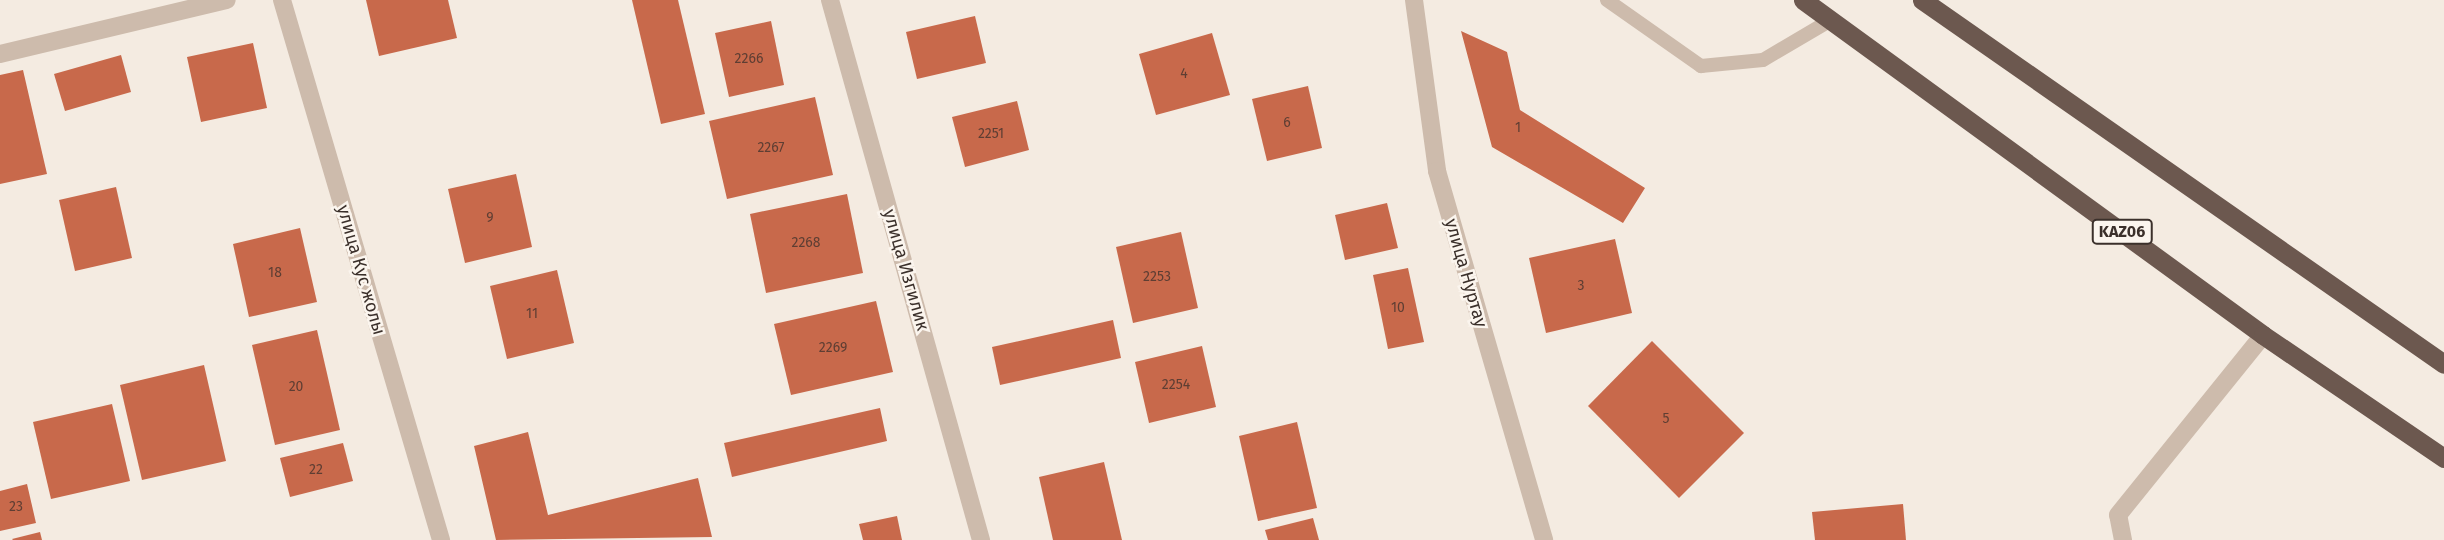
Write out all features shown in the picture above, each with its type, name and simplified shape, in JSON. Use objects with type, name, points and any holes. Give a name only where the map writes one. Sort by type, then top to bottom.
[{"type":"highway","name":"KАZ06","points":[[1804,0],[2263,335],[2444,458]]},
{"type":"highway","points":[[1922,0],[2444,364]]},
{"type":"street","points":[[0,54],[227,0]]},
{"type":"street","name":"улица Кус жолы","points":[[282,0],[440,540]]},
{"type":"street","name":"улица Изгилик","points":[[830,0],[981,540]]},
{"type":"street","name":"улица Нуртау","points":[[1414,0],[1437,171],[1544,540]]},
{"type":"street","points":[[2123,540],[2118,515],[2263,335]]},
{"type":"lane","points":[[1607,0],[1701,66],[1763,60],[1831,20]]},
{"type":"building","points":[[366,0],[448,0],[457,38],[379,56]]},
{"type":"building","points":[[632,0],[678,0],[705,114],[661,124]]},
{"type":"building","points":[[975,16],[986,63],[917,79],[906,32]]},
{"type":"building","points":[[771,21],[784,85],[729,97],[715,33]]},
{"type":"building","points":[[1461,31],[1507,52],[1520,110],[1645,188],[1623,223],[1492,147]]},
{"type":"building","points":[[1212,33],[1230,95],[1156,115],[1139,54]]},
{"type":"building","points":[[253,43],[267,108],[201,122],[187,57]]},
{"type":"building","points":[[121,55],[131,92],[65,111],[54,74]]},
{"type":"building","points":[[23,70],[47,174],[0,184],[0,75]]},
{"type":"building","points":[[1308,86],[1322,148],[1267,161],[1252,99]]},
{"type":"building","points":[[815,97],[833,175],[727,199],[709,121]]},
{"type":"building","points":[[1017,101],[1029,150],[965,167],[952,117]]},
{"type":"building","points":[[516,174],[532,247],[465,263],[448,189]]},
{"type":"building","points":[[116,187],[132,258],[75,271],[59,200]]},
{"type":"building","points":[[847,194],[863,273],[766,293],[750,214]]},
{"type":"building","points":[[1387,203],[1398,248],[1345,260],[1335,215]]},
{"type":"building","points":[[300,228],[317,302],[249,317],[233,244]]},
{"type":"building","points":[[1181,232],[1198,308],[1133,323],[1116,247]]},
{"type":"building","points":[[1615,239],[1632,313],[1546,333],[1529,258]]},
{"type":"building","points":[[1408,268],[1424,342],[1388,349],[1373,275]]},
{"type":"building","points":[[557,270],[574,343],[507,359],[490,286]]},
{"type":"building","points":[[876,301],[893,372],[791,395],[774,324]]},
{"type":"building","points":[[1113,320],[1121,358],[1000,385],[992,347]]},
{"type":"building","points":[[317,330],[340,430],[275,445],[252,345]]},
{"type":"building","points":[[1652,341],[1744,433],[1679,498],[1588,406]]},
{"type":"building","points":[[1202,346],[1216,407],[1149,423],[1135,362]]},
{"type":"building","points":[[204,365],[226,461],[142,480],[120,385]]},
{"type":"building","points":[[112,404],[130,481],[51,499],[33,422]]},
{"type":"building","points":[[880,408],[887,441],[732,477],[724,443]]},
{"type":"building","points":[[1297,422],[1317,508],[1258,521],[1239,436]]},
{"type":"building","points":[[528,432],[548,515],[698,478],[712,537],[496,540],[474,446]]},
{"type":"building","points":[[343,443],[353,481],[290,497],[280,458]]},
{"type":"building","points":[[1104,462],[1122,540],[1053,540],[1039,477]]},
{"type":"building","points":[[27,484],[36,523],[0,531],[0,491]]},
{"type":"building","points":[[1903,504],[1906,540],[1815,540],[1812,512]]},
{"type":"building","points":[[897,516],[902,540],[863,540],[859,524]]},
{"type":"building","points":[[1313,518],[1319,540],[1268,540],[1265,530]]},
{"type":"building","points":[[40,532],[42,540],[12,539]]}]
